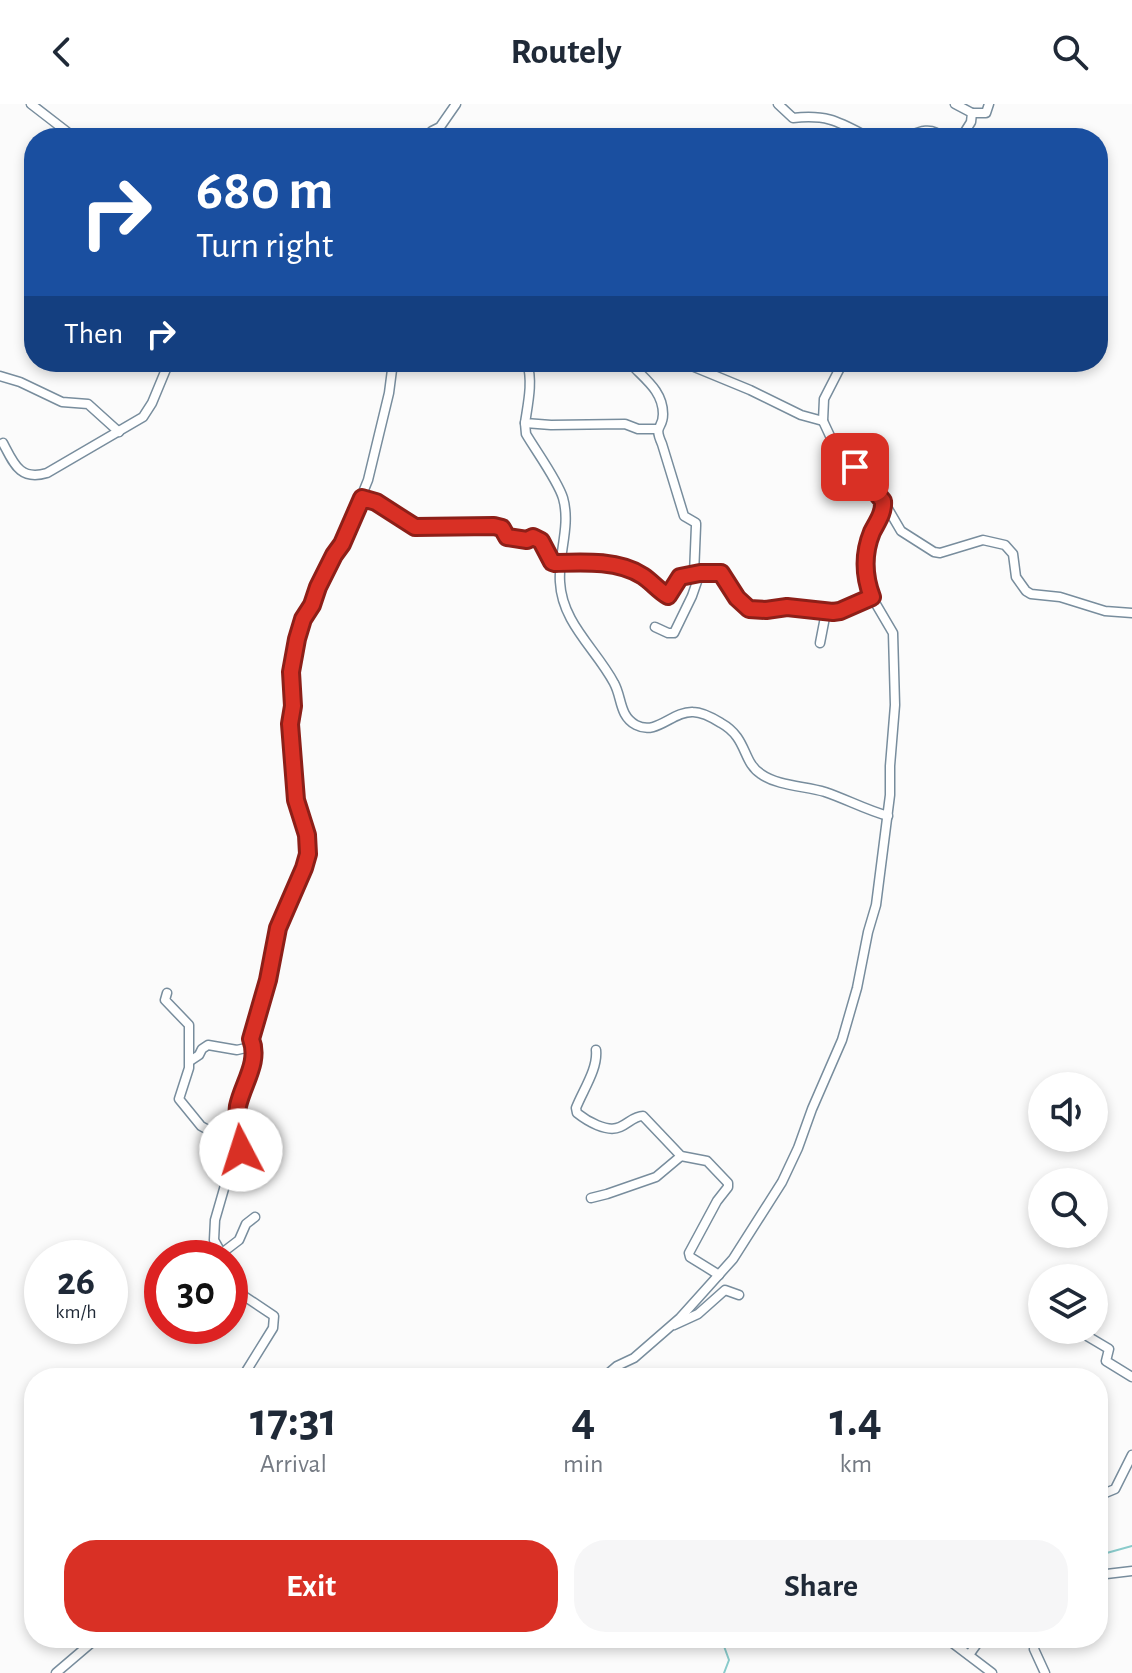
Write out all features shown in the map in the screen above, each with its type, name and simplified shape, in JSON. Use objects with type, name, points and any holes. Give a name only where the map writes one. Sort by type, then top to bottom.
[{"type":"street","points":[[31,104],[62,128]]},
{"type":"street","points":[[438,128],[456,104]]},
{"type":"street","points":[[778,104],[793,118],[823,117],[852,128]]},
{"type":"street","points":[[955,104],[972,113],[984,114],[989,104]]},
{"type":"street","points":[[967,128],[972,113]]},
{"type":"street","points":[[3,443],[18,469],[31,475],[47,473],[137,422],[148,411],[165,372]]},
{"type":"street","points":[[234,1154],[241,1150],[238,1108],[254,1058],[251,1039],[268,980],[278,928],[308,854],[307,835],[296,800],[290,724],[294,652],[303,619],[362,498],[392,372]]},
{"type":"street","points":[[529,372],[526,434],[563,499],[566,526],[560,581],[566,610],[616,685],[624,714],[637,726],[647,729],[694,712],[711,718],[737,734],[753,768],[761,774],[827,793],[888,816]]},
{"type":"street","points":[[639,372],[654,386],[661,400],[664,417],[657,429],[684,516],[696,523],[697,574],[692,596],[674,633],[655,627]]},
{"type":"street","points":[[706,372],[801,415],[823,421]]},
{"type":"street","points":[[838,372],[824,399],[823,421],[830,436],[883,501],[901,531],[940,553],[983,540],[1005,545],[1013,554],[1016,577],[1031,594],[1060,597],[1105,611],[1132,613]]},
{"type":"street","points":[[0,376],[62,402],[88,404],[119,432]]},
{"type":"street","points":[[525,423],[625,424],[638,429],[657,429]]},
{"type":"street","points":[[362,498],[376,502],[415,527],[494,526],[502,528],[507,537],[527,540],[533,537],[541,541],[552,562],[603,564],[633,570],[668,596],[680,577],[722,573],[737,598],[751,610],[787,607],[840,611],[872,597]]},
{"type":"street","points":[[615,1368],[634,1358],[693,1304],[733,1259],[782,1182],[842,1040],[876,905],[888,816],[895,705],[893,633],[866,582],[865,559],[871,534],[884,507],[883,501]]},
{"type":"street","points":[[820,643],[826,612]]},
{"type":"street","points":[[167,993],[165,1000],[189,1025],[189,1071],[180,1093],[180,1102],[201,1126],[230,1142],[234,1154],[215,1220],[214,1240]]},
{"type":"street","points":[[190,1061],[208,1045],[237,1050],[254,1046]]},
{"type":"street","points":[[596,1050],[596,1065],[576,1108],[577,1113],[611,1129],[643,1116],[681,1156],[707,1161],[728,1183],[689,1253],[690,1257],[719,1275]]},
{"type":"street","points":[[591,1198],[656,1177],[681,1156]]},
{"type":"street","points":[[239,1240],[246,1224],[255,1217]]},
{"type":"street","points":[[669,1326],[698,1314],[725,1290],[739,1295]]},
{"type":"street","points":[[248,1299],[274,1316],[273,1328],[248,1368]]},
{"type":"street","points":[[1101,1344],[1109,1349],[1106,1361],[1132,1377]]},
{"type":"street","points":[[1108,1492],[1115,1489],[1132,1455]]},
{"type":"street","points":[[1108,1574],[1132,1571]]},
{"type":"street","points":[[56,1673],[85,1648]]},
{"type":"street","points":[[960,1648],[992,1673]]},
{"type":"street","points":[[969,1655],[974,1648]]},
{"type":"street","points":[[1034,1648],[1045,1673]]},
{"type":"waterway","points":[[1108,1553],[1132,1546]]},
{"type":"waterway","points":[[724,1673],[729,1660],[725,1648]]},
{"type":"route","points":[[241,1150],[238,1108],[254,1058],[251,1039],[268,980],[278,928],[308,854],[307,835],[296,800],[290,724],[294,652],[303,619],[362,498],[376,502],[415,527],[494,526],[502,528],[507,537],[527,540],[533,537],[541,541],[552,562],[603,564],[633,570],[668,596],[680,577],[719,572],[724,575],[737,598],[751,610],[787,607],[833,612],[872,597],[866,582],[865,559],[871,534],[884,507],[883,501],[855,467]]}]
